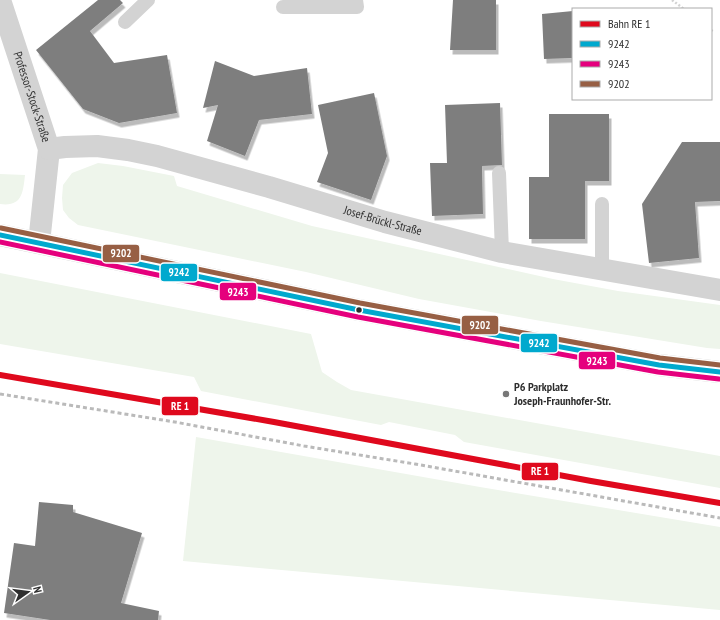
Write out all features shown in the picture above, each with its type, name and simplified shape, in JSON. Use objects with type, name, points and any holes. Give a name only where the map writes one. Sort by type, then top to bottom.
[{"type":"main road","points":[[0,235],[367,311],[659,366],[720,372]]},
{"type":"street","name":"Professor-Stock-Straße","points":[[2,12],[49,149],[39,243]]},
{"type":"street","name":"Josef-Brückl-Straße","points":[[49,149],[97,146],[157,156],[269,187],[385,222],[502,252],[720,290]]},
{"type":"lane","points":[[124,22],[148,0]]},
{"type":"lane","points":[[283,7],[357,7],[356,0]]},
{"type":"lane","points":[[499,173],[502,252]]},
{"type":"lane","points":[[602,204],[602,269]]},
{"type":"path","points":[[672,0],[683,8]]},
{"type":"shaded area","points":[[98,163],[123,166],[174,176],[177,186],[312,226],[553,279],[618,291],[720,305],[720,349],[541,321],[419,299],[306,272],[78,225],[69,218],[63,210],[63,185],[72,173]]},
{"type":"shaded area","points":[[0,174],[25,175],[22,193],[17,201],[13,203],[0,204]]},
{"type":"shaded area","points":[[0,273],[311,334],[322,372],[351,390],[720,456],[720,488],[464,442],[455,435],[389,422],[381,425],[201,391],[194,377],[0,344]]},
{"type":"shaded area","points":[[196,437],[480,487],[720,527],[720,610],[183,561]]},
{"type":"building","points":[[98,0],[120,0],[123,3],[90,31],[114,63],[167,55],[177,113],[119,123],[83,109],[36,50]]},
{"type":"building","points":[[453,0],[496,0],[496,50],[450,50]]},
{"type":"building","points":[[572,11],[572,58],[544,59],[542,14]]},
{"type":"building","points":[[215,61],[254,76],[307,68],[312,114],[259,120],[245,156],[207,141],[218,105],[203,108]]},
{"type":"building","points":[[374,93],[387,156],[371,200],[317,182],[328,153],[318,105]]},
{"type":"building","points":[[500,103],[502,165],[482,166],[483,214],[432,216],[430,163],[447,163],[445,105]]},
{"type":"building","points":[[549,114],[609,114],[609,181],[585,181],[585,239],[529,239],[529,177],[549,177]]},
{"type":"building","points":[[682,142],[720,142],[720,201],[695,202],[699,258],[649,263],[642,204]]},
{"type":"building","points":[[39,502],[73,505],[73,512],[142,533],[121,603],[159,611],[158,620],[50,620],[4,613],[14,543],[35,546]]},
{"type":"railway","points":[[0,394],[175,422],[304,446],[720,518]]},
{"type":"transit line","name":"9202","points":[[1,228],[360,303],[660,358],[720,365]]},
{"type":"transit line","name":"9242","points":[[0,235],[359,310],[659,365],[720,372]]},
{"type":"transit line","name":"9243","points":[[0,242],[358,317],[658,372],[719,379]]},
{"type":"transit line","points":[[0,375],[274,422],[591,481],[720,503]]},
{"type":"place","name":"P6 Parkplatz Joseph-Fraunhofer-Str.","points":[[506,394]]}]
